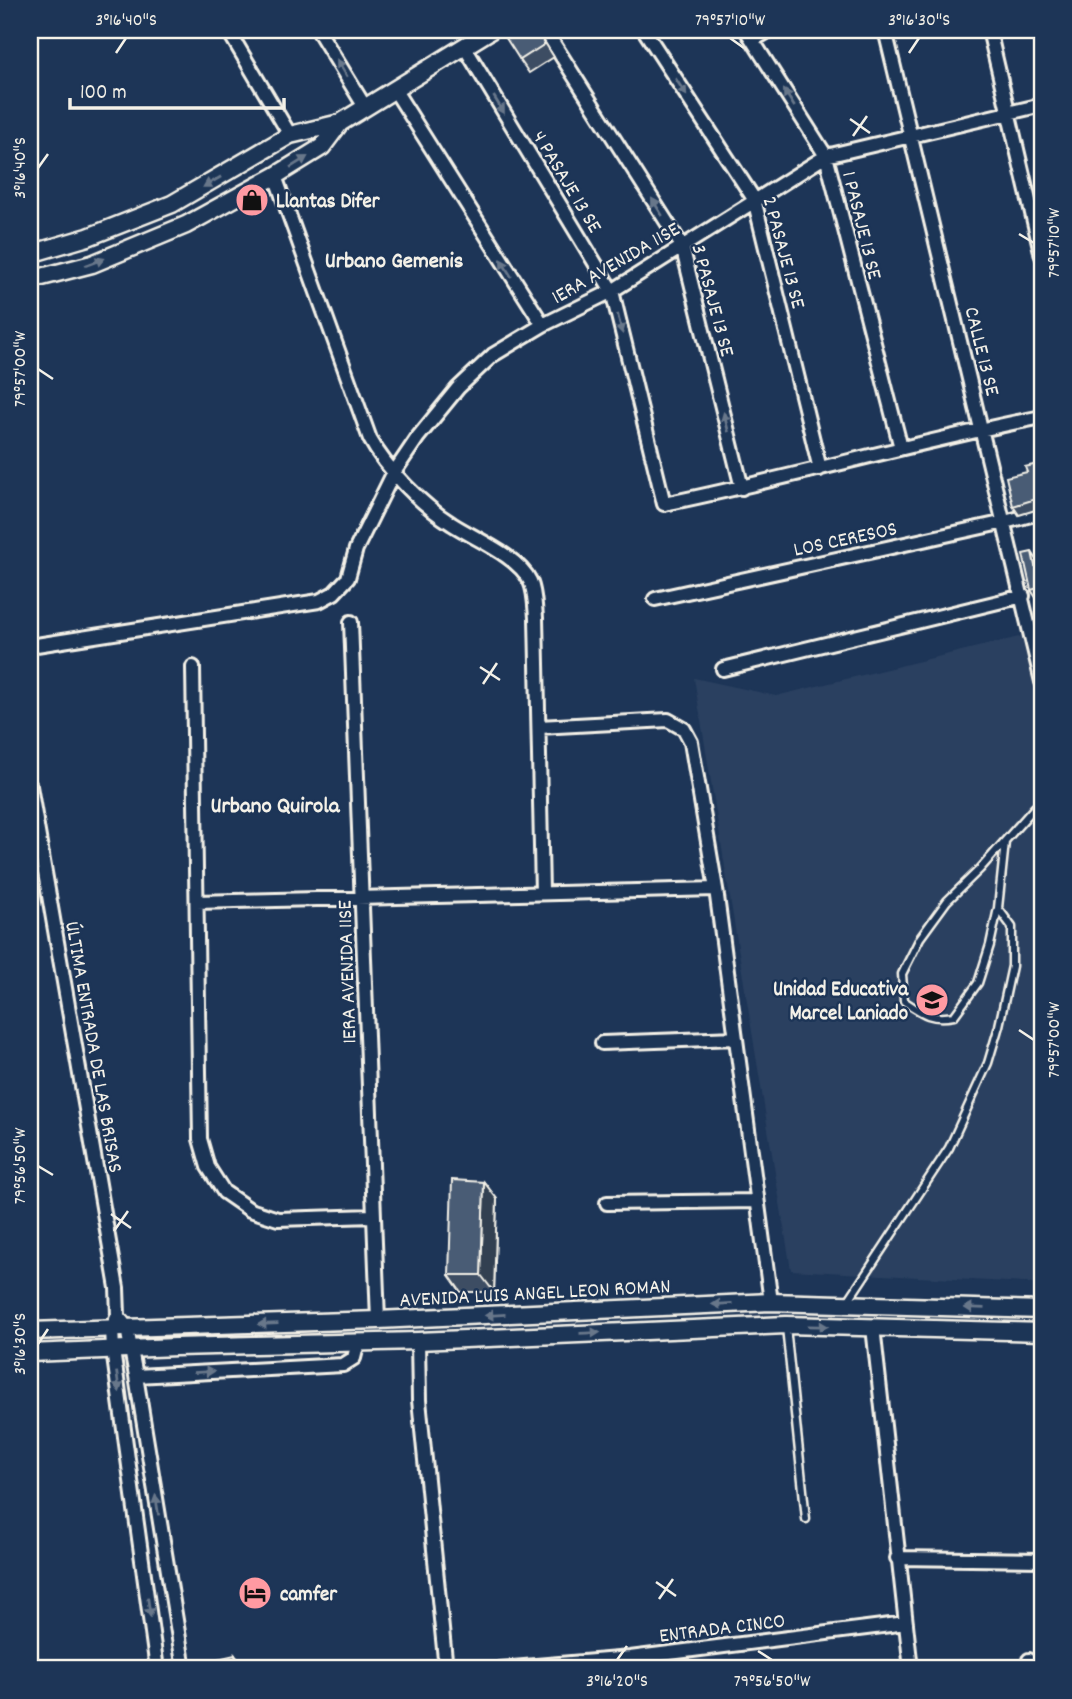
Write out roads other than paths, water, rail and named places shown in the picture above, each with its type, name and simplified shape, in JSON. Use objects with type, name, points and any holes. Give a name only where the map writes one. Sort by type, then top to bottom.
[{"type":"main road","points":[[30,254],[88,237],[172,204],[290,135],[340,123],[491,30]]},
{"type":"main road","points":[[30,280],[92,264],[174,230],[275,176],[322,147],[340,123]]},
{"type":"main road","name":"AVENIDA LUIS ANGEL LEON ROMAN","points":[[30,1331],[119,1324],[378,1320],[771,1302],[1042,1310]]},
{"type":"main road","name":"AVENIDA LUIS ANGEL LEON ROMAN","points":[[30,1353],[418,1341],[786,1325],[1042,1332]]},
{"type":"street","points":[[228,30],[290,135]]},
{"type":"street","points":[[318,30],[365,107]]},
{"type":"street","name":"3 PASAJE 13 SE","points":[[545,30],[682,246],[742,488]]},
{"type":"street","name":"2 PASAJE 13 SE","points":[[644,30],[754,199],[820,470]]},
{"type":"street","points":[[749,35],[770,30]]},
{"type":"street","name":"CALLE 13 SE","points":[[885,30],[1028,614],[1042,682]]},
{"type":"street","points":[[989,30],[1042,256]]},
{"type":"street","name":"1 PASAJE 13 SE","points":[[749,35],[826,156],[901,448]]},
{"type":"street","name":"4 PASAJE 13 SE","points":[[464,46],[612,291],[664,504],[742,488]]},
{"type":"street","points":[[394,89],[543,325]]},
{"type":"street","name":"1ERA AVENIDA 11SE","points":[[30,646],[319,601],[334,593],[348,578],[356,550],[393,474],[418,437],[458,388],[493,355],[543,325],[612,291],[826,156],[1042,105]]},
{"type":"street","points":[[275,176],[370,439],[380,457],[393,474],[449,522],[522,568],[531,582],[536,618],[542,892]]},
{"type":"street","points":[[742,488],[1042,416]]},
{"type":"street","name":"LOS CERESOS","points":[[655,599],[1005,523],[1042,512]]},
{"type":"street","points":[[723,669],[1023,596]]},
{"type":"street","points":[[1028,614],[1042,611]]},
{"type":"street","name":"1ERA AVENIDA 11SE","points":[[351,622],[364,898],[378,1320]]},
{"type":"street","points":[[193,667],[200,1139],[208,1167],[224,1192],[250,1210],[278,1219],[373,1216]]},
{"type":"street","points":[[539,727],[668,720],[684,729],[691,742],[716,889],[771,1302]]},
{"type":"street","name":"ÚLTIMA ENTRADA DE LAS BRISAS","points":[[30,786],[117,1288],[119,1324],[113,1350],[158,1669]]},
{"type":"street","points":[[197,902],[716,889]]},
{"type":"street","points":[[602,1043],[736,1038]]},
{"type":"street","points":[[607,1203],[757,1201]]},
{"type":"street","name":"ÚLTIMA ENTRADA DE LAS BRISAS","points":[[119,1324],[130,1349],[136,1376],[184,1669]]},
{"type":"street","points":[[873,1327],[911,1669]]},
{"type":"street","points":[[418,1341],[419,1400],[446,1669]]},
{"type":"street","points":[[136,1376],[343,1364],[354,1358],[358,1342]]},
{"type":"street","points":[[897,1558],[1042,1560]]},
{"type":"street","name":"ENTRADA CINCO","points":[[500,1669],[631,1664],[906,1623]]},
{"type":"lane","points":[[1004,842],[998,908],[978,983],[954,1016],[937,1019],[921,1013],[904,1000],[902,974],[920,938],[947,901],[1035,807],[1042,803]]},
{"type":"lane","points":[[846,1304],[949,1148],[988,1063],[1012,966],[1012,927],[998,908]]},
{"type":"lane","points":[[786,1325],[806,1519]]},
{"type":"place","name":"Llantas Difer","points":[[252,200]]},
{"type":"place","name":"Unidad Educativa Marcel Laniado","points":[[932,1000]]},
{"type":"place","name":"camfer","points":[[255,1593]]},
{"type":"district","name":"Urbano Gemenis","points":[[394,259]]},
{"type":"district","name":"Urbano Quirola","points":[[275,804]]}]
